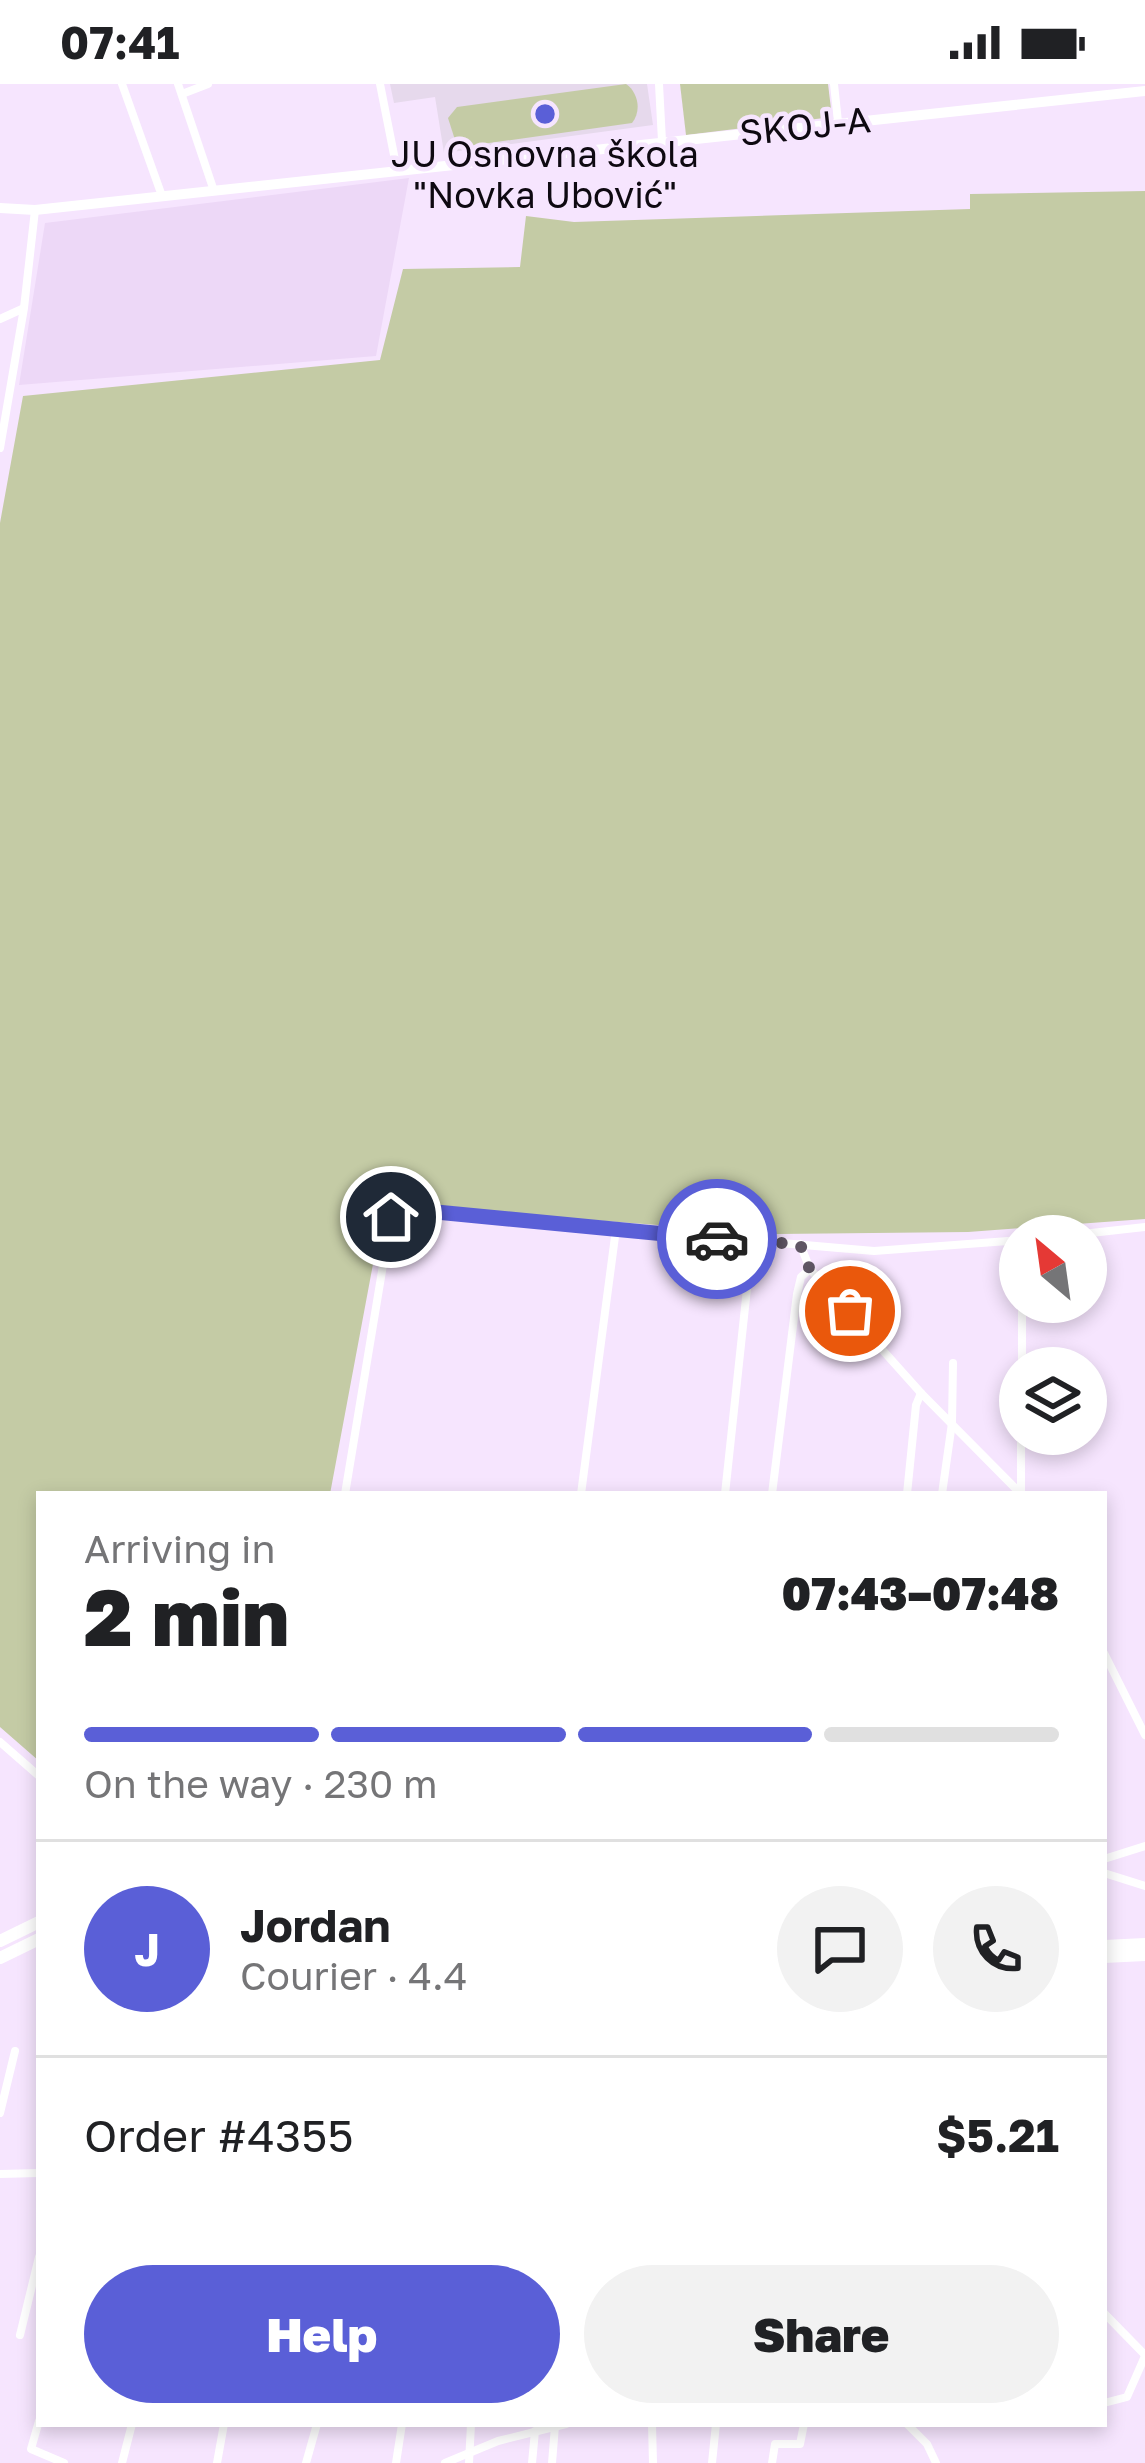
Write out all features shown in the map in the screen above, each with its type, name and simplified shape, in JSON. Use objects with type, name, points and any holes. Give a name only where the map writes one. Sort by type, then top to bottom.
[{"type":"main road","name":"SKOJ-A","points":[[0,208],[35,210],[1102,90],[1145,91]]},
{"type":"main road","points":[[0,1941],[36,1923]]},
{"type":"main road","points":[[0,1958],[36,1941]]},
{"type":"main road","points":[[1107,1946],[1145,1944]]},
{"type":"main road","points":[[1107,1957],[1145,1954]]},
{"type":"street","points":[[122,84],[163,196]]},
{"type":"street","points":[[208,84],[180,89],[214,191]]},
{"type":"street","points":[[380,84],[397,170]]},
{"type":"street","points":[[659,84],[662,141]]},
{"type":"street","points":[[833,84],[838,122]]},
{"type":"street","points":[[0,448],[35,210]]},
{"type":"street","points":[[0,320],[24,308]]},
{"type":"street","points":[[345,1491],[391,1217],[405,1209],[752,1243],[914,1251],[999,1242]]},
{"type":"street","points":[[1107,1231],[1145,1227]]},
{"type":"street","points":[[581,1491],[616,1229]]},
{"type":"street","points":[[724,1491],[752,1243]]},
{"type":"street","points":[[800,1244],[810,1270],[921,1394],[1018,1491]]},
{"type":"street","points":[[772,1491],[797,1294],[801,1277],[810,1270]]},
{"type":"street","points":[[942,1491],[952,1423],[953,1363]]},
{"type":"street","points":[[907,1491],[916,1402],[921,1394]]},
{"type":"street","points":[[1021,1455],[1021,1491]]},
{"type":"street","points":[[1107,1659],[1145,1735]]},
{"type":"street","points":[[0,1742],[36,1772]]},
{"type":"street","points":[[1107,1858],[1145,1846]]},
{"type":"street","points":[[1107,1874],[1145,1886]]},
{"type":"street","points":[[0,2113],[15,2050]]},
{"type":"street","points":[[0,2174],[36,2173]]},
{"type":"street","points":[[20,2335],[36,2269]]},
{"type":"street","points":[[1107,2316],[1145,2355],[1127,2396],[1107,2402]]},
{"type":"street","points":[[37,2427],[31,2449],[64,2463]]},
{"type":"street","points":[[122,2463],[131,2427]]},
{"type":"street","points":[[217,2463],[223,2427]]},
{"type":"street","points":[[306,2463],[316,2427]]},
{"type":"street","points":[[396,2463],[402,2427]]},
{"type":"street","points":[[469,2458],[471,2427]]},
{"type":"street","points":[[445,2463],[552,2427]]},
{"type":"street","points":[[553,2463],[560,2427]]},
{"type":"street","points":[[652,2427],[653,2463]]},
{"type":"street","points":[[712,2463],[716,2427]]},
{"type":"street","points":[[772,2463],[775,2444],[800,2444],[803,2427]]},
{"type":"street","points":[[910,2427],[927,2444],[936,2463]]},
{"type":"street","points":[[532,2463],[535,2431]]},
{"type":"shaded area","name":"JU Osnovna škola \"Novka Ubović\"","points":[[390,84],[647,84],[653,125],[444,153],[435,97],[394,103]]},
{"type":"shaded area","points":[[409,178],[376,356],[19,385],[45,223]]},
{"type":"green space","points":[[626,84],[637,102],[632,123],[468,146],[456,143],[448,118],[457,107]]},
{"type":"green space","points":[[680,84],[828,84],[832,117],[686,135]]},
{"type":"green space","points":[[1145,191],[1145,1219],[1107,1222],[1107,1215],[999,1215],[999,1230],[777,1234],[390,1205],[379,1232],[331,1491],[36,1491],[36,1758],[0,1727],[0,523],[23,396],[380,360],[403,269],[520,267],[526,216],[574,222],[970,209],[970,194]]},
{"type":"way so far","points":[[717,1239],[800,1244],[810,1270],[850,1311]]},
{"type":"place","name":"JU Osnovna škola \"Novka Ubović\"","points":[[545,114]]},
{"type":"route","points":[[391,1217],[405,1209],[717,1239]]}]
